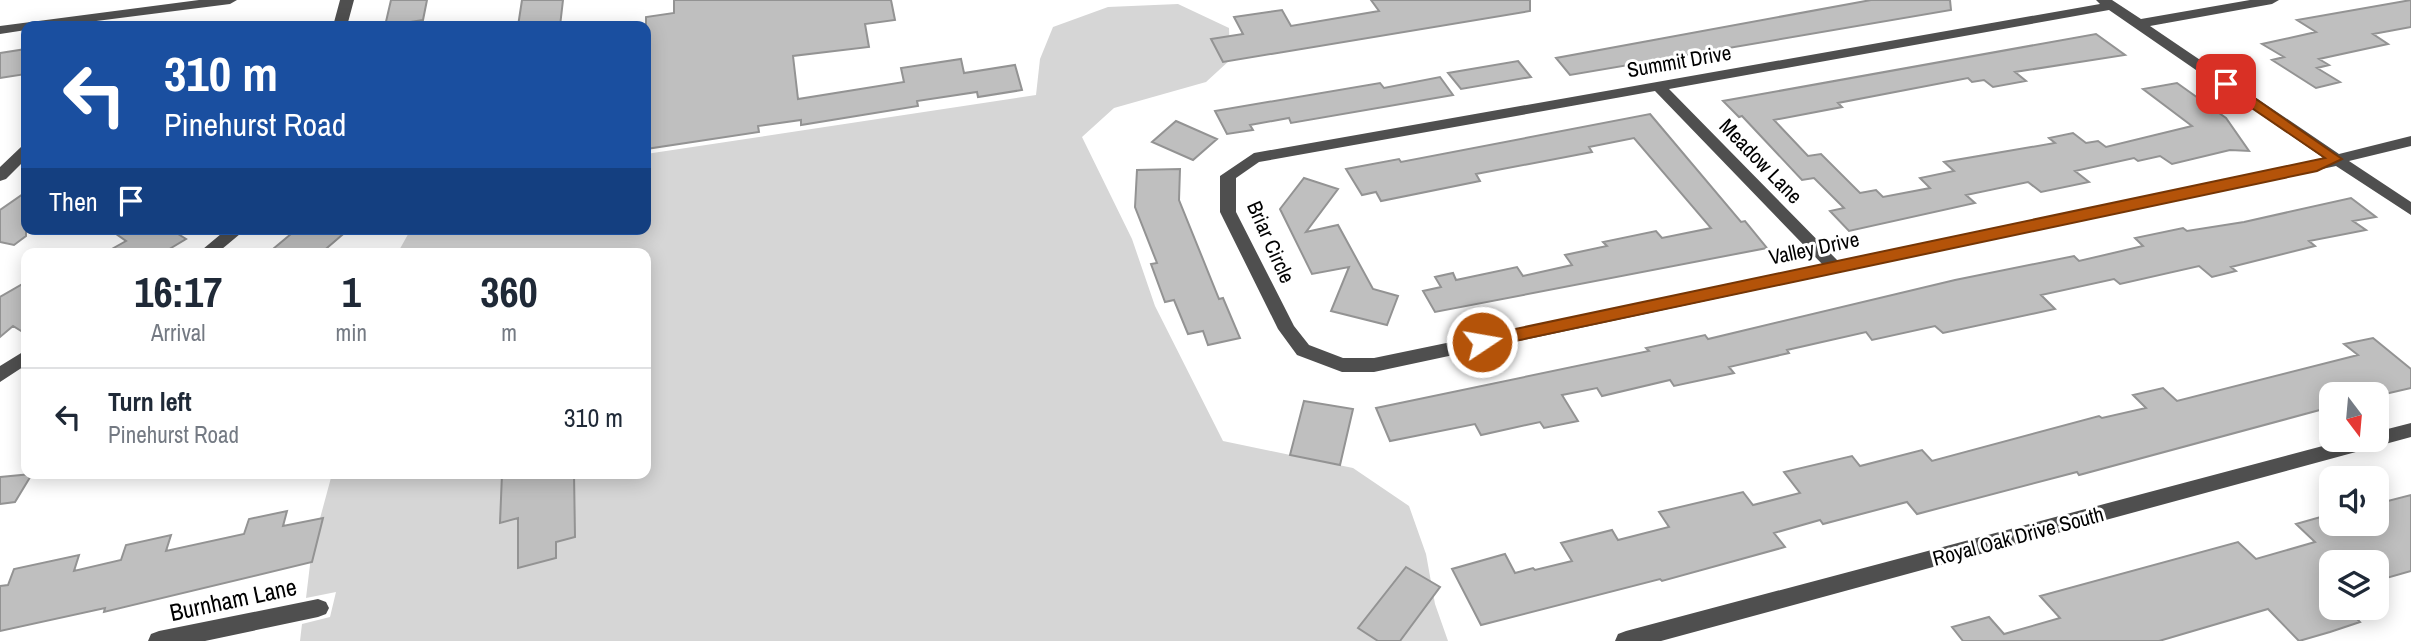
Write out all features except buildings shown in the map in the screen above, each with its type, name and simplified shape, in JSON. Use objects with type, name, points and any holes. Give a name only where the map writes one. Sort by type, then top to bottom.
[{"type":"street","points":[[103,21],[230,0]]},
{"type":"street","points":[[341,21],[347,0]]},
{"type":"street","points":[[2138,24],[2272,0]]},
{"type":"street","points":[[2108,3],[2411,210]]},
{"type":"street","name":"Summit Drive","points":[[1254,158],[2108,3]]},
{"type":"street","points":[[0,30],[21,27]]},
{"type":"street","name":"Meadow Lane","points":[[1658,86],[1834,266]]},
{"type":"street","name":"Valley Drive","points":[[1303,350],[1342,365],[1374,365],[1834,266],[2317,167],[2335,159],[2411,141]]},
{"type":"street","points":[[0,176],[21,155]]},
{"type":"street","name":"Briar Circle","points":[[1254,158],[1228,176],[1228,212],[1287,329],[1303,350]]},
{"type":"street","points":[[213,248],[230,235]]},
{"type":"street","points":[[0,375],[21,360]]},
{"type":"street","name":"Royal Oak Drive South","points":[[1626,641],[2411,430]]},
{"type":"street","name":"Burnham Lane","points":[[159,641],[318,608]]},
{"type":"shaded area","points":[[1178,4],[1229,28],[1230,60],[1206,82],[1114,108],[1082,137],[1132,239],[1155,306],[1223,441],[1353,468],[1409,506],[1426,554],[1435,604],[1448,641],[300,641],[302,624],[330,617],[336,592],[306,598],[312,548],[331,479],[651,479],[651,248],[400,248],[408,235],[651,235],[651,153],[1036,95],[1040,59],[1053,27],[1108,7]]},
{"type":"route","points":[[1482,342],[1834,266],[2317,167],[2335,159],[2226,84]]}]
